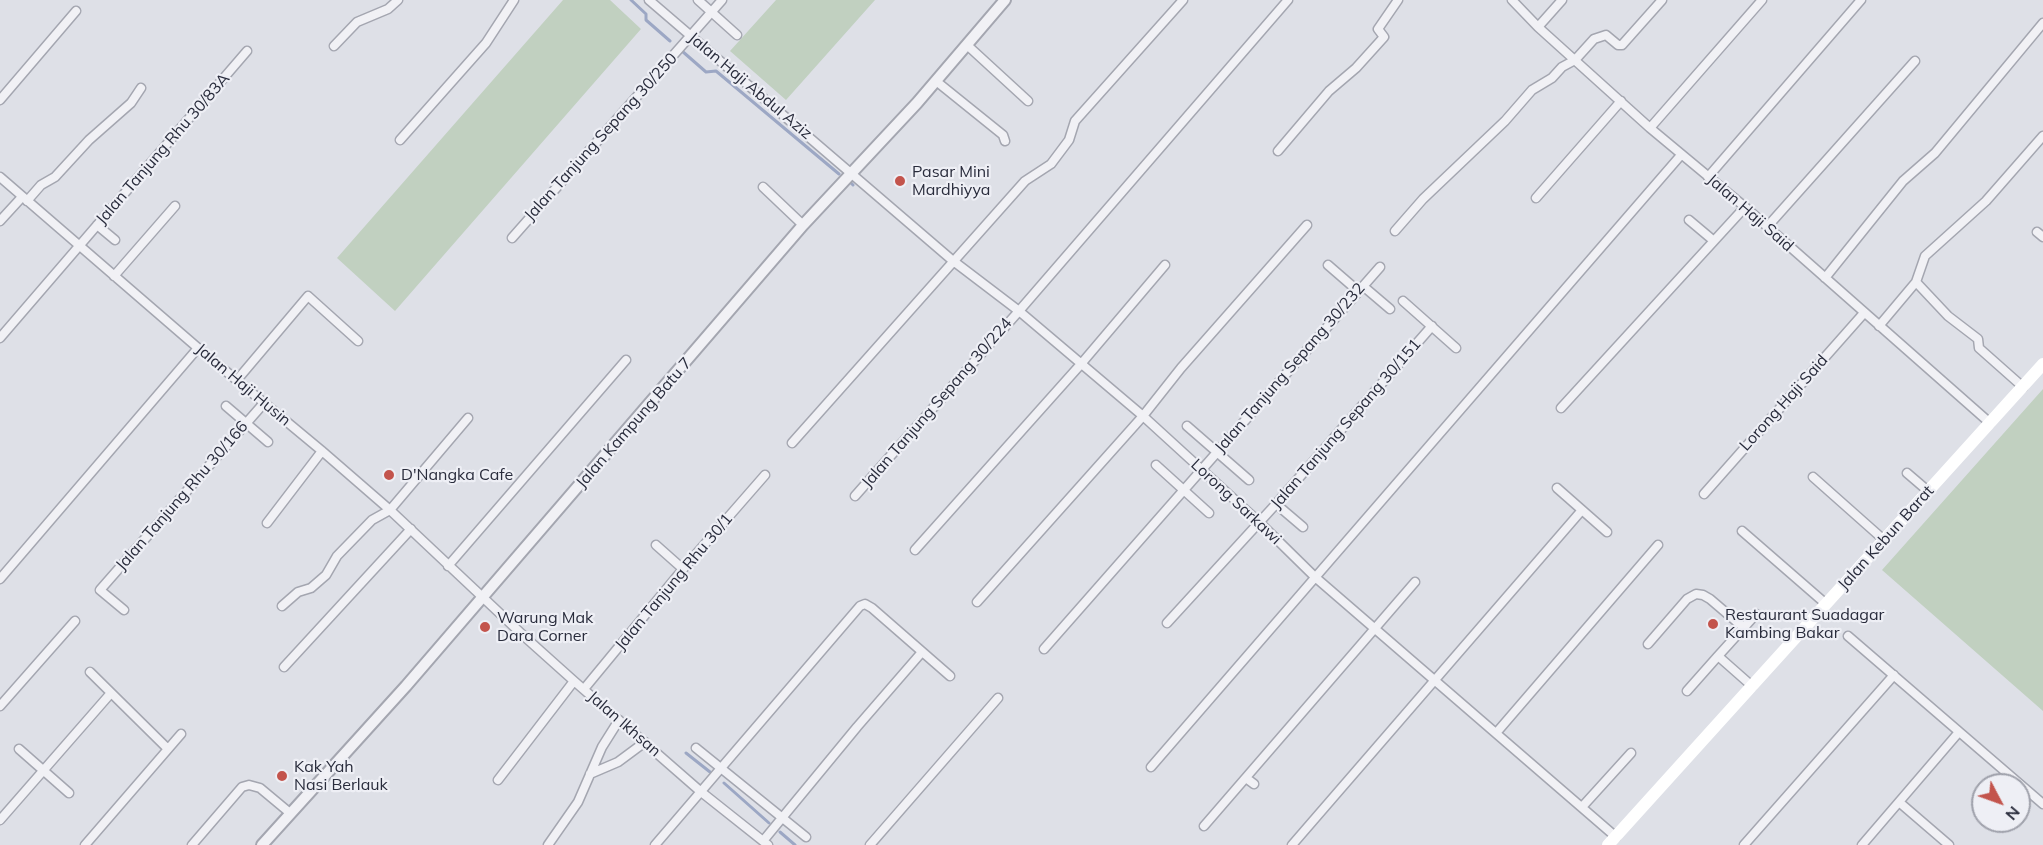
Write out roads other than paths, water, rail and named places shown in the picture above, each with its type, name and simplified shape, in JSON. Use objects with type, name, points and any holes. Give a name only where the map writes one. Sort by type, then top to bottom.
[{"type":"main road","name":"Jalan Kebun Barat","points":[[1612,841],[2043,364]]},
{"type":"street","points":[[334,46],[357,22],[388,9],[398,0]]},
{"type":"street","points":[[400,140],[486,43],[514,0]]},
{"type":"street","name":"Jalan Haji Abdul Aziz","points":[[650,0],[851,172]]},
{"type":"street","points":[[698,0],[737,35]]},
{"type":"street","name":"Jalan Tanjung Sepang 30/250","points":[[512,238],[722,0]]},
{"type":"street","name":"Jalan Kampung Batu 7","points":[[262,845],[406,686],[804,225],[936,81],[1005,0]]},
{"type":"street","points":[[792,443],[952,260],[1025,181],[1051,164],[1069,140],[1075,121],[1183,0]]},
{"type":"street","name":"Jalan Tanjung Sepang 30/224","points":[[855,496],[1019,311],[1288,0]]},
{"type":"street","points":[[1278,151],[1329,91],[1356,68],[1384,37],[1378,29],[1398,0]]},
{"type":"street","name":"Jalan Haji Said","points":[[1512,0],[1538,27],[1650,128],[1745,207],[1990,423]]},
{"type":"street","points":[[1538,27],[1562,0]]},
{"type":"street","points":[[1395,231],[1423,199],[1505,121],[1532,90],[1575,60],[1594,39],[1606,35],[1618,45],[1622,45],[1662,0]]},
{"type":"street","points":[[1650,128],[1762,0]]},
{"type":"street","points":[[1708,177],[1861,0]]},
{"type":"street","points":[[0,100],[76,11]]},
{"type":"street","points":[[1825,278],[1903,181],[1935,153],[2043,23]]},
{"type":"street","points":[[967,45],[1028,100]]},
{"type":"street","name":"Jalan Tanjung Rhu 30/83A","points":[[0,338],[247,51]]},
{"type":"street","points":[[1767,227],[1915,61]]},
{"type":"street","points":[[936,81],[1003,135],[1005,141]]},
{"type":"street","points":[[0,221],[41,184],[55,177],[89,140],[131,103],[141,88]]},
{"type":"street","points":[[1536,198],[1621,101]]},
{"type":"street","points":[[1879,326],[1916,282],[1925,256],[1986,201],[2043,136]]},
{"type":"street","points":[[1151,767],[1681,154]]},
{"type":"street","name":"Lorong Sarkawi","points":[[851,172],[952,260],[1019,311],[1143,416],[1259,522],[1315,577],[1582,807],[1612,841]]},
{"type":"street","name":"Jalan Haji Husin","points":[[0,177],[390,510],[483,598]]},
{"type":"street","points":[[764,187],[804,225]]},
{"type":"street","points":[[114,276],[174,206]]},
{"type":"street","points":[[1561,408],[1745,207]]},
{"type":"street","points":[[1689,220],[1714,241]]},
{"type":"street","points":[[97,225],[115,240]]},
{"type":"street","points":[[977,602],[1143,416],[1181,368],[1307,225]]},
{"type":"street","points":[[915,550],[1081,364],[1165,265]]},
{"type":"street","points":[[1328,265],[1390,309]]},
{"type":"street","name":"Jalan Tanjung Sepang 30/232","points":[[1044,649],[1380,267]]},
{"type":"street","points":[[1916,282],[1948,316],[1978,339],[1979,348],[2023,387]]},
{"type":"street","points":[[237,380],[308,296],[358,341]]},
{"type":"street","points":[[1404,301],[1456,348]]},
{"type":"street","name":"Lorong Haji Said","points":[[1704,494],[1864,313]]},
{"type":"street","name":"Jalan Tanjung Sepang 30/151","points":[[1167,623],[1276,504],[1432,326]]},
{"type":"street","points":[[0,579],[198,348]]},
{"type":"street","points":[[448,566],[627,360]]},
{"type":"street","name":"Jalan Tanjung Rhu 30/166","points":[[124,610],[100,590],[264,403]]},
{"type":"street","points":[[226,406],[268,442]]},
{"type":"street","points":[[282,606],[298,592],[311,588],[326,574],[337,556],[372,520],[390,510],[468,418]]},
{"type":"street","points":[[1187,426],[1249,480]]},
{"type":"street","points":[[267,524],[322,451]]},
{"type":"street","points":[[1156,465],[1209,513]]},
{"type":"street","points":[[1907,473],[1928,491]]},
{"type":"street","name":"Jalan Tanjung Rhu 30/1","points":[[584,689],[683,569],[765,475]]},
{"type":"street","points":[[1813,477],[1884,540]]},
{"type":"street","points":[[1557,488],[1607,532]]},
{"type":"street","points":[[1276,504],[1303,527]]},
{"type":"street","points":[[1292,845],[1582,510]]},
{"type":"street","points":[[284,667],[411,529]]},
{"type":"street","points":[[1742,531],[1826,604]]},
{"type":"street","points":[[1497,732],[1658,544]]},
{"type":"street","points":[[656,545],[683,569]]},
{"type":"street","points":[[1204,826],[1415,582]]},
{"type":"street","points":[[1648,644],[1687,599],[1695,594],[1710,599],[1744,628]]},
{"type":"street","name":"Jalan Ikhsan","points":[[483,598],[700,791],[766,843]]},
{"type":"street","points":[[655,845],[860,606],[865,604],[872,608],[950,676]]},
{"type":"street","points":[[1687,691],[1756,614]]},
{"type":"street","points":[[0,706],[75,621]]},
{"type":"street","points":[[1848,636],[2043,804]]},
{"type":"street","points":[[766,843],[780,821],[922,652]]},
{"type":"street","points":[[1719,656],[1752,686]]},
{"type":"street","points":[[90,672],[168,749]]},
{"type":"street","points":[[1743,845],[1893,675]]},
{"type":"street","points":[[498,780],[574,681]]},
{"type":"street","points":[[0,820],[111,693]]},
{"type":"street","points":[[870,845],[998,698]]},
{"type":"street","points":[[548,845],[578,802],[603,747],[619,720]]},
{"type":"street","points":[[1862,845],[1959,732]]},
{"type":"street","points":[[85,845],[181,734]]},
{"type":"street","points":[[590,774],[618,762],[645,742]]},
{"type":"street","points":[[696,748],[780,821],[806,837]]},
{"type":"street","points":[[19,749],[69,793]]},
{"type":"street","points":[[1582,807],[1630,753]]},
{"type":"street","points":[[1246,778],[1254,784]]},
{"type":"street","points":[[192,845],[242,787],[249,785],[260,788],[290,813]]},
{"type":"street","points":[[1899,802],[1949,845]]},
{"type":"waterway","points":[[631,0],[646,14],[646,20],[670,41]]},
{"type":"waterway","points":[[682,51],[706,72],[716,71],[839,174]]},
{"type":"waterway","points":[[686,753],[710,772]]},
{"type":"waterway","points":[[724,783],[769,823]]},
{"type":"waterway","points":[[780,832],[795,845]]},
{"type":"place","name":"Pasar Mini Mardhiyya","points":[[900,181]]},
{"type":"place","name":"D'Nangka Cafe","points":[[389,475]]},
{"type":"place","name":"Restaurant Suadagar Kambing Bakar","points":[[1713,624]]},
{"type":"place","name":"Warung Mak Dara Corner","points":[[485,627]]},
{"type":"place","name":"Kak Yah Nasi Berlauk","points":[[282,776]]}]
